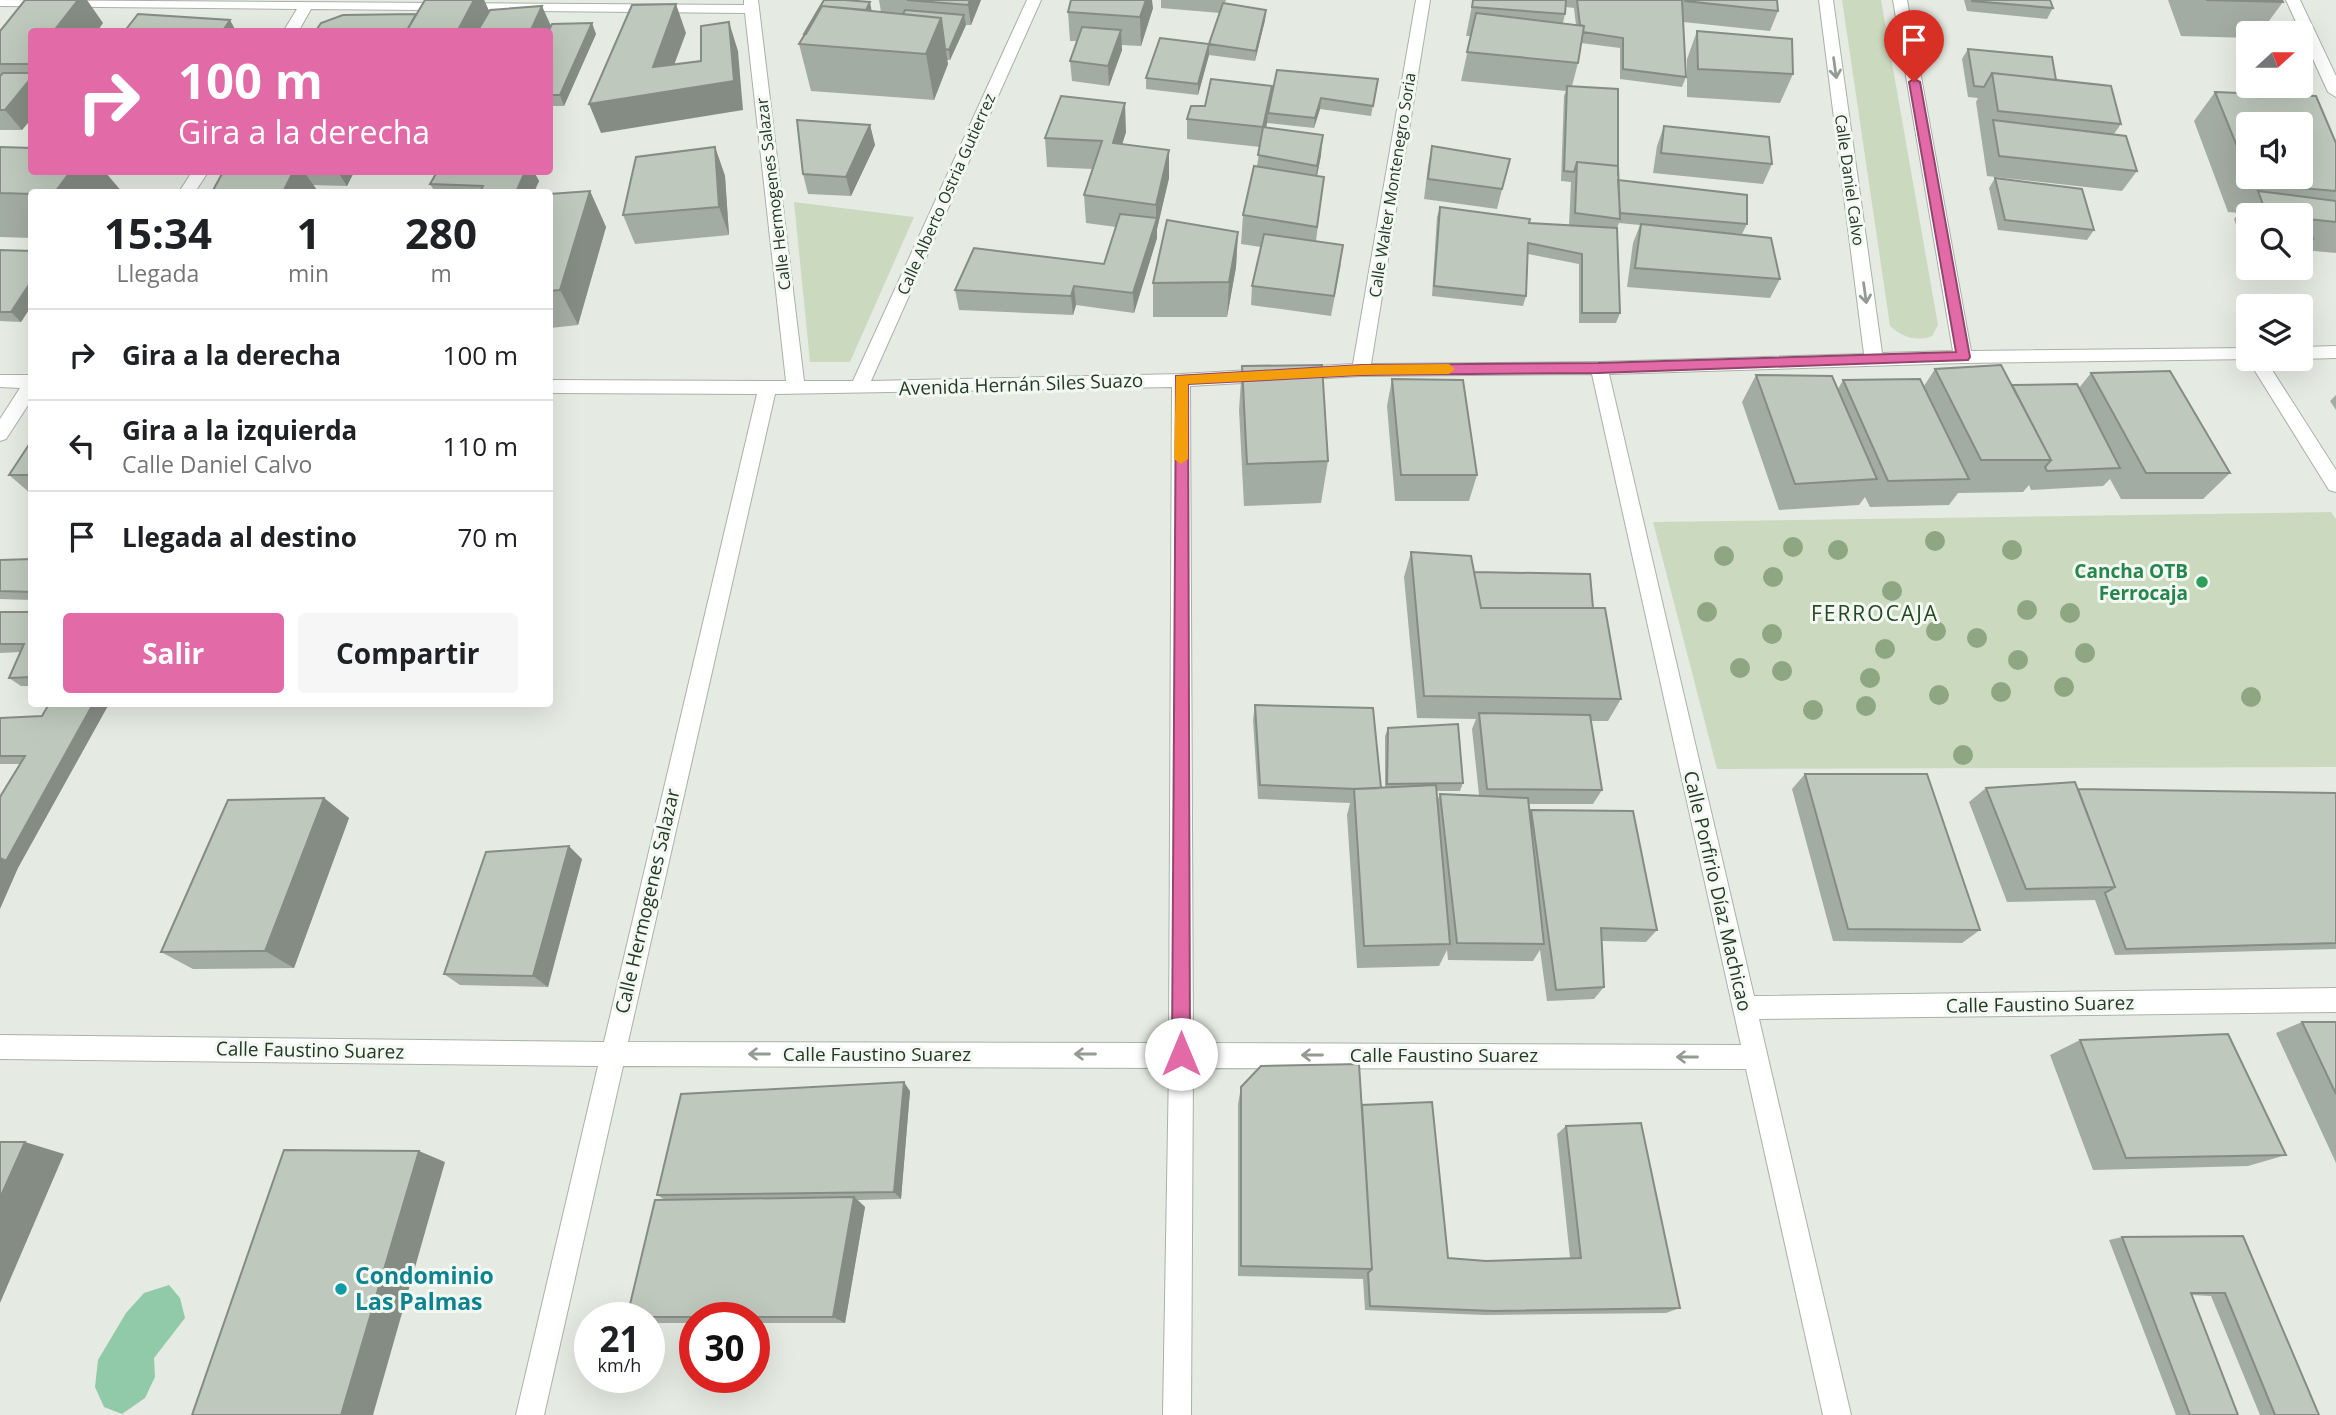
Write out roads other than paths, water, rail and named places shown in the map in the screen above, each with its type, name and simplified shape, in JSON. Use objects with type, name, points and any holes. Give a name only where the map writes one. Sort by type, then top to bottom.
[{"type":"street","name":"Calle Alberto Ostria Gutierrez","points":[[859,388],[1034,0]]},
{"type":"street","name":"Calle Walter Montenegro Soria","points":[[1361,370],[1423,0]]},
{"type":"street","name":"Calle Daniel Calvo","points":[[1826,0],[1874,360]]},
{"type":"street","points":[[1900,0],[1963,357]]},
{"type":"street","points":[[2294,0],[2336,92]]},
{"type":"street","points":[[0,2],[751,5]]},
{"type":"street","points":[[292,28],[308,3]]},
{"type":"street","name":"Calle Hermogenes Salazar","points":[[751,5],[796,388]]},
{"type":"street","points":[[2313,353],[2336,352]]},
{"type":"street","name":"Avenida Hernán Siles Suazo","points":[[553,386],[859,388],[1181,380],[1361,370],[1598,368],[1963,357],[2236,354]]},
{"type":"street","name":"Calle Porfirio Díaz Machicao","points":[[1598,368],[1837,1415]]},
{"type":"street","points":[[2264,371],[2336,485]]},
{"type":"street","points":[[1177,1415],[1181,1054],[1181,380]]},
{"type":"street","points":[[0,381],[28,383]]},
{"type":"street","name":"Calle Hermogenes Salazar","points":[[530,1415],[767,388]]},
{"type":"street","points":[[0,434],[28,389]]},
{"type":"street","name":"Calle Faustino Suarez","points":[[1744,1008],[2336,1000]]},
{"type":"street","name":"Calle Faustino Suarez","points":[[0,1047],[612,1054],[1755,1057]]},
{"type":"place","name":"Cancha OTB Ferrocaja","points":[[2202,582]]},
{"type":"place","name":"Condominio Las Palmas","points":[[341,1289]]},
{"type":"district","name":"FERROCAJA","points":[[1875,614]]}]
